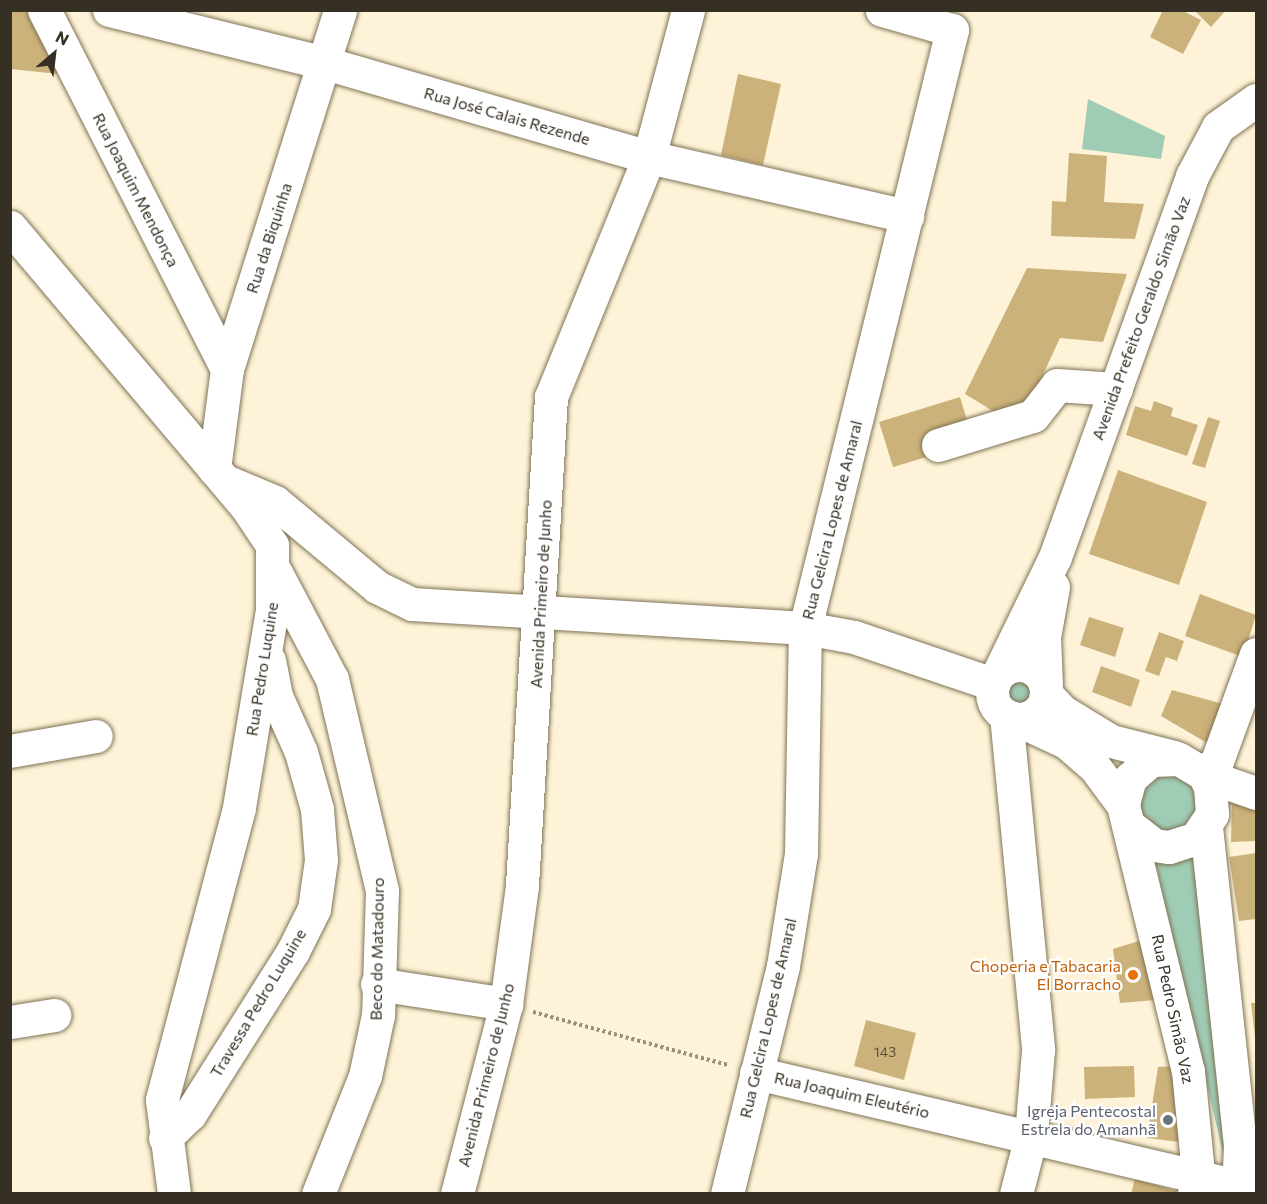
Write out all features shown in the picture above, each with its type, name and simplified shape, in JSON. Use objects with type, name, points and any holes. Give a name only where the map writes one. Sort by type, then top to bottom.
[{"type":"street","name":"Rua Joaquim Mendonça","points":[[44,10],[227,369]]},
{"type":"street","name":"Rua José Calais Rezende","points":[[109,10],[325,63],[649,157],[907,216]]},
{"type":"street","name":"Rua da Biquinha","points":[[220,475],[227,369],[325,63],[339,10]]},
{"type":"street","name":"Avenida Primeiro de Junho","points":[[457,1194],[506,1004],[522,885],[542,611],[551,397],[649,157],[688,10]]},
{"type":"street","name":"Rua Gelcira Lopes de Amaral","points":[[726,1194],[783,966],[801,854],[805,627],[952,30],[882,10]]},
{"type":"street","name":"Avenida Prefeito Geraldo Simão Vaz","points":[[1057,550],[1204,150],[1218,127],[1257,100]]},
{"type":"street","name":"Rua Pedro Luquine","points":[[10,227],[220,475],[272,545],[275,570],[267,648],[238,808],[162,1100],[165,1138],[174,1194]]},
{"type":"street","points":[[938,445],[1033,416],[1057,385],[1116,389]]},
{"type":"street","points":[[220,475],[275,502],[397,599],[542,611],[805,627],[854,637],[995,680]]},
{"type":"street","points":[[1057,550],[995,680],[994,702],[1010,717],[1066,742],[1095,766],[1127,816],[1154,845],[1168,847],[1189,841],[1206,827],[1212,814],[1198,773]]},
{"type":"street","points":[[1010,717],[1039,711],[1046,690],[1044,637],[1057,550]]},
{"type":"street","name":"Beco do Matadouro","points":[[275,570],[314,637],[349,737],[382,891],[377,984],[378,1015],[365,1076],[318,1194]]},
{"type":"street","name":"Travessa Pedro Luquine","points":[[165,1138],[190,1114],[288,961],[314,909],[321,860],[317,809],[301,752],[276,696],[267,648]]},
{"type":"street","points":[[1198,773],[1217,761],[1257,654]]},
{"type":"street","points":[[995,680],[1011,666],[1029,666],[1062,711],[1111,741],[1198,773]]},
{"type":"street","points":[[1010,717],[1036,999],[1037,1096],[1031,1136],[1016,1194]]},
{"type":"street","points":[[10,751],[96,736]]},
{"type":"street","points":[[1127,816],[1130,778],[1139,768],[1158,759],[1257,793]]},
{"type":"street","name":"Rua Pedro Simão Vaz","points":[[1127,816],[1188,1071],[1196,1183]]},
{"type":"street","points":[[1206,827],[1244,1188]]},
{"type":"street","points":[[377,984],[506,1004]]},
{"type":"street","points":[[10,1022],[54,1015]]},
{"type":"street","name":"Rua Joaquim Eleutério","points":[[756,1073],[1031,1136],[1196,1183],[1244,1188]]},
{"type":"path","name":"Rua Joaquim Eleutério","points":[[506,1004],[756,1073]]},
{"type":"green space","points":[[1088,99],[1165,136],[1161,159],[1082,149]]},
{"type":"green space","points":[[1019,673],[1032,679],[1038,692],[1032,705],[1019,711],[1006,705],[1000,692],[1006,679]]},
{"type":"green space","points":[[1181,772],[1203,798],[1185,835],[1145,828],[1136,797],[1148,778]]},
{"type":"green space","points":[[1193,853],[1229,1148],[1224,1158],[1154,857]]},
{"type":"building","points":[[12,10],[37,10],[68,75],[10,69]]},
{"type":"building","points":[[1163,10],[1181,10],[1201,20],[1183,54],[1150,37]]},
{"type":"building","points":[[1194,10],[1226,10],[1211,27]]},
{"type":"building","points":[[738,74],[781,84],[763,165],[721,155]]},
{"type":"building","points":[[1069,153],[1107,156],[1104,202],[1144,204],[1135,239],[1051,236],[1052,201],[1066,202]]},
{"type":"building","points":[[1027,268],[1127,274],[1103,342],[1060,338],[1028,407],[998,414],[965,394]]},
{"type":"building","points":[[960,397],[974,443],[893,467],[879,422]]},
{"type":"building","points":[[1154,401],[1173,408],[1171,416],[1198,425],[1187,456],[1126,435],[1135,406],[1151,411]]},
{"type":"building","points":[[1208,417],[1220,421],[1205,468],[1192,464]]},
{"type":"building","points":[[1118,470],[1207,502],[1179,585],[1089,554]]},
{"type":"building","points":[[1200,594],[1256,615],[1243,657],[1185,636]]},
{"type":"building","points":[[1089,617],[1124,628],[1115,657],[1080,645]]},
{"type":"building","points":[[1159,632],[1184,641],[1177,661],[1166,657],[1159,676],[1145,671]]},
{"type":"building","points":[[1101,666],[1140,680],[1131,707],[1092,692]]},
{"type":"building","points":[[1172,690],[1223,704],[1207,743],[1161,716]]},
{"type":"building","points":[[1232,800],[1256,808],[1256,841],[1231,842]]},
{"type":"building","points":[[1256,853],[1256,919],[1239,921],[1229,857]]},
{"type":"building","name":"Choperia e Tabacaria El Borracho","points":[[1142,940],[1156,1000],[1120,1003],[1113,949]]},
{"type":"building","points":[[1251,1003],[1256,1003],[1256,1037],[1255,1037]]},
{"type":"building","points":[[866,1020],[916,1033],[904,1080],[854,1066]]},
{"type":"building","points":[[1134,1066],[1135,1097],[1085,1099],[1084,1067]]},
{"type":"building","name":"Igreja Pentecostal Estrela do Amanhã","points":[[1175,1066],[1187,1143],[1147,1138],[1158,1067]]},
{"type":"building","points":[[1135,1179],[1176,1191],[1176,1194],[1131,1194]]},
{"type":"place","name":"Choperia e Tabacaria El Borracho","points":[[1133,975]]},
{"type":"place","name":"Igreja Pentecostal Estrela do Amanhã","points":[[1168,1120]]}]
